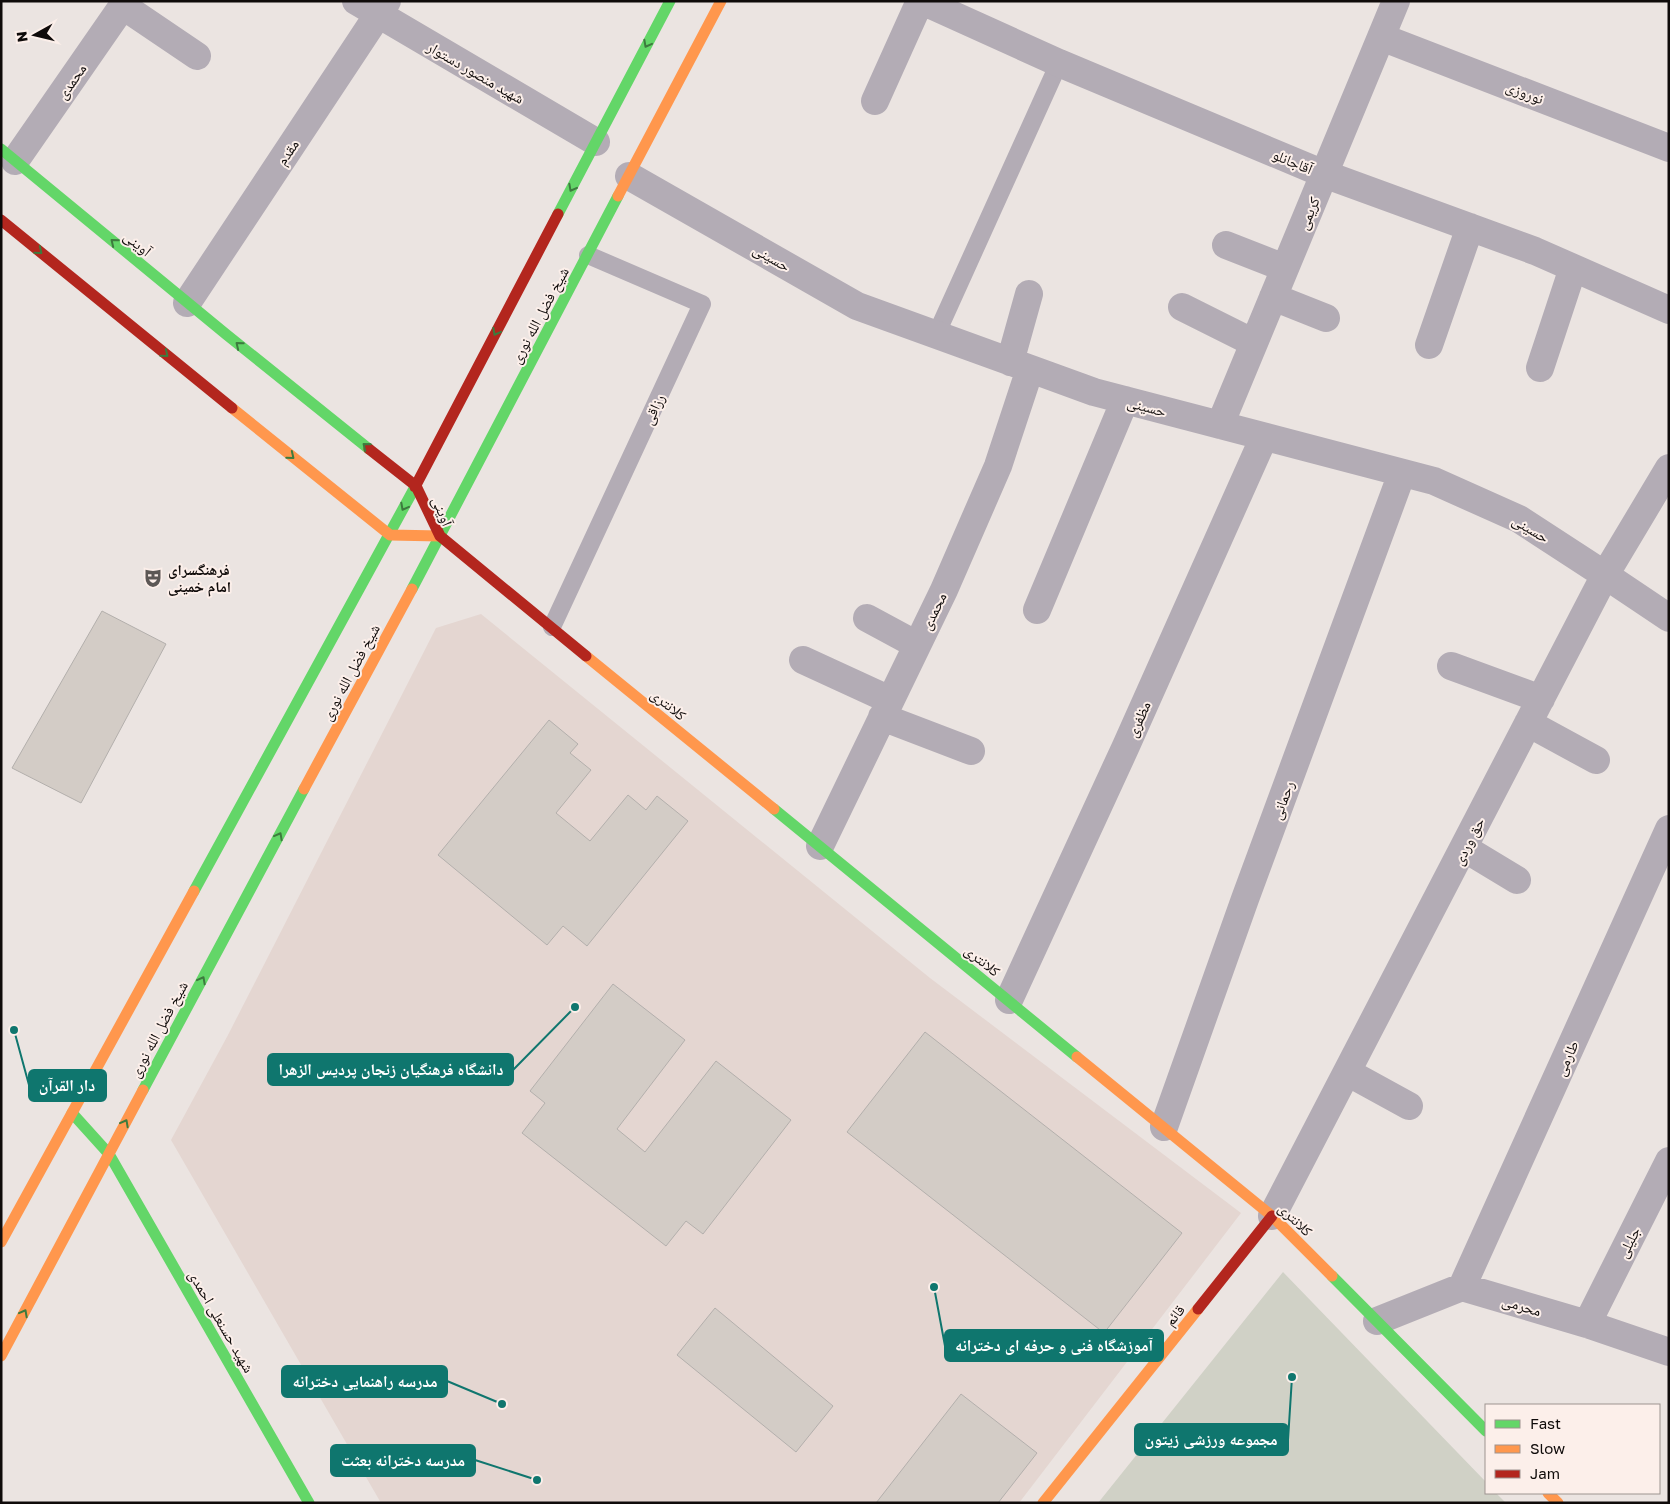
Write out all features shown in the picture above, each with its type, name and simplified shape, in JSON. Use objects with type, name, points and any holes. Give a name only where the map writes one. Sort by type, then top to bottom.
[{"type":"main road","name":"شیخ فضل الله نوری","points":[[1,1242],[390,535],[670,1]]},
{"type":"main road","name":"شیخ فضل الله نوری","points":[[1,1356],[440,536],[721,1]]},
{"type":"main road","name":"آوینی","points":[[8,155],[188,303],[416,486],[440,536],[390,535]]},
{"type":"main road","points":[[1,220],[390,535]]},
{"type":"main road","name":"کلانتری","points":[[440,536],[1272,1216],[1485,1430]]},
{"type":"main road","name":"شهید حسنعلی احمدی","points":[[72,1113],[109,1154],[309,1503]]},
{"type":"main road","name":"قائم","points":[[1043,1503],[1272,1216]]},
{"type":"main road","points":[[1549,1494],[1558,1503]]},
{"type":"street","name":"آقاجانلو","points":[[921,1],[1059,63],[1324,174],[1535,251],[1669,310]]},
{"type":"street","points":[[875,101],[921,1]]},
{"type":"street","name":"کریمی","points":[[1220,425],[1396,1]]},
{"type":"street","points":[[125,4],[197,56]]},
{"type":"street","name":"محمدی","points":[[8,155],[125,4]]},
{"type":"street","name":"شهید منصور دستوار","points":[[374,6],[596,142]]},
{"type":"street","name":"مقدم","points":[[188,303],[374,6]]},
{"type":"street","name":"نوروزی","points":[[1381,36],[1669,148]]},
{"type":"street","name":"حسینی","points":[[629,176],[857,306],[1094,392],[1434,481],[1519,520],[1605,574],[1669,618]]},
{"type":"street","points":[[1429,345],[1470,227]]},
{"type":"street","points":[[1226,245],[1285,268]]},
{"type":"street","points":[[1540,368],[1573,268]]},
{"type":"street","name":"محمدی","points":[[820,846],[944,590],[998,466],[1020,366],[1029,294]]},
{"type":"street","points":[[1273,297],[1326,318]]},
{"type":"street","points":[[1182,307],[1254,342]]},
{"type":"street","points":[[1037,610],[1125,400]]},
{"type":"street","name":"مظفری","points":[[1009,1000],[1126,746],[1264,437]]},
{"type":"street","name":"حق وردی","points":[[1272,1216],[1605,574],[1669,468]]},
{"type":"street","name":"رحمانی","points":[[1164,1127],[1245,899],[1402,473]]},
{"type":"street","points":[[867,618],[917,645]]},
{"type":"street","points":[[803,660],[886,708],[971,751]]},
{"type":"street","points":[[1451,666],[1541,699]]},
{"type":"street","points":[[1528,723],[1596,760]]},
{"type":"street","name":"طارمی","points":[[1462,1287],[1669,829]]},
{"type":"street","points":[[1464,848],[1518,880]]},
{"type":"street","points":[[1347,1072],[1410,1106]]},
{"type":"street","name":"جلیلی","points":[[1587,1324],[1669,1161]]},
{"type":"street","points":[[1378,1321],[1462,1287]]},
{"type":"street","name":"محرمی","points":[[1462,1287],[1668,1350]]},
{"type":"lane","points":[[936,335],[1059,63]]},
{"type":"lane","name":"رزاقی","points":[[552,627],[702,304],[588,255]]},
{"type":"shaded area","points":[[481,614],[930,978],[1241,1213],[1019,1503],[381,1503],[171,1140],[228,1035],[436,628]]},
{"type":"shaded area","points":[[1283,1272],[1485,1481],[1485,1494],[1497,1494],[1506,1503],[1098,1503]]},
{"type":"building","points":[[102,611],[166,644],[81,803],[12,768]]},
{"type":"building","points":[[549,720],[578,744],[570,753],[591,770],[556,813],[590,841],[628,795],[646,810],[657,796],[688,821],[587,946],[563,926],[547,945],[438,855]]},
{"type":"building","points":[[613,984],[685,1040],[617,1129],[645,1152],[716,1061],[791,1120],[703,1234],[686,1221],[666,1246],[522,1133],[545,1103],[530,1091]]},
{"type":"building","points":[[925,1032],[1182,1233],[1104,1333],[847,1132]]},
{"type":"building","points":[[715,1308],[833,1406],[796,1452],[677,1355]]},
{"type":"building","points":[[961,1394],[1037,1453],[998,1503],[876,1503]]},
{"type":"traffic: fast","points":[[558,214],[670,1]]},
{"type":"traffic: fast","points":[[1,149],[369,449]]},
{"type":"traffic: fast","points":[[412,589],[618,196]]},
{"type":"traffic: fast","points":[[194,891],[415,487]]},
{"type":"traffic: fast","points":[[143,1090],[304,789]]},
{"type":"traffic: fast","points":[[774,809],[1077,1057]]},
{"type":"traffic: fast","points":[[72,1113],[109,1154],[309,1503]]},
{"type":"traffic: fast","points":[[1332,1276],[1485,1430]]},
{"type":"traffic: slow","points":[[618,196],[721,1]]},
{"type":"traffic: slow","points":[[232,408],[390,535],[440,536]]},
{"type":"traffic: slow","points":[[304,789],[412,589]]},
{"type":"traffic: slow","points":[[586,656],[774,809]]},
{"type":"traffic: slow","points":[[1,1242],[194,891]]},
{"type":"traffic: slow","points":[[1077,1057],[1272,1216],[1332,1276]]},
{"type":"traffic: slow","points":[[1,1356],[143,1090]]},
{"type":"traffic: slow","points":[[1043,1503],[1198,1309]]},
{"type":"traffic: slow","points":[[1549,1494],[1558,1503]]},
{"type":"traffic: jam","points":[[415,487],[558,214]]},
{"type":"traffic: jam","points":[[1,220],[232,408]]},
{"type":"traffic: jam","points":[[369,449],[416,486],[440,536],[586,656]]},
{"type":"traffic: jam","points":[[1198,1309],[1272,1216]]},
{"type":"place","name":"فرهنگسرای امام خمینی","points":[[153,578]]},
{"type":"place","name":"دانشگاه فرهنگیان زنجان پردیس الزهرا","points":[[575,1007]]},
{"type":"place","name":"دار القرآن","points":[[14,1030]]},
{"type":"place","name":"آموزشگاه فنی و حرفه ای دخترانه","points":[[934,1287]]},
{"type":"place","name":"مجموعه ورزشی زیتون","points":[[1292,1377]]},
{"type":"place","name":"مدرسه راهنمایی دخترانه","points":[[502,1404]]},
{"type":"place","name":"مدرسه دخترانه بعثت","points":[[537,1480]]}]
